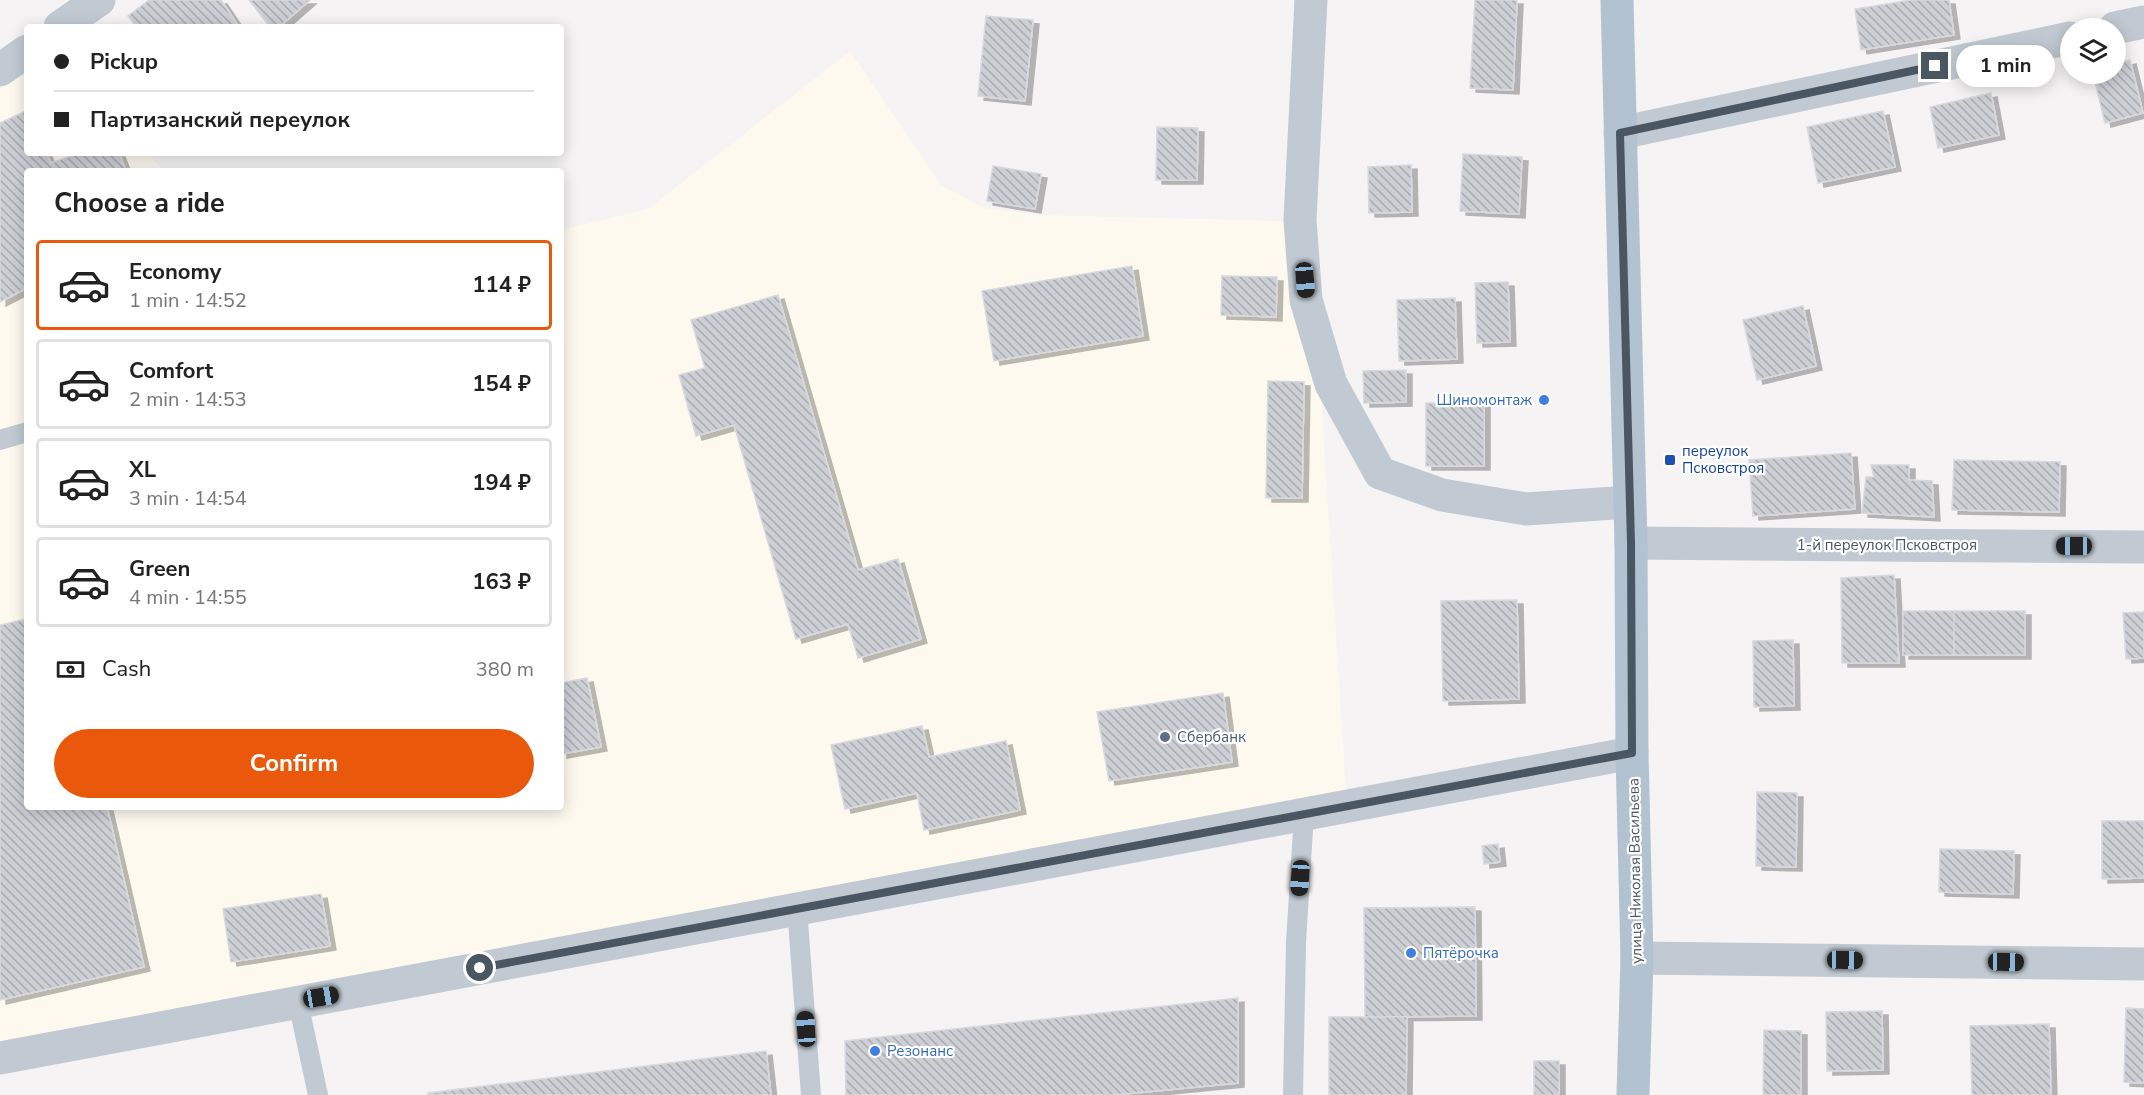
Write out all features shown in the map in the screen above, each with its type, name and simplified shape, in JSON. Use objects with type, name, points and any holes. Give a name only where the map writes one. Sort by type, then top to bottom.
[{"type":"main road","name":"улица Николая Васильева","points":[[1617,0],[1631,543],[1632,753],[1637,958],[1633,1095]]},
{"type":"street","points":[[64,24],[99,0]]},
{"type":"street","points":[[1311,0],[1300,220],[1306,300],[1331,384],[1380,473],[1442,495],[1526,509],[1629,502]]},
{"type":"street","points":[[2126,26],[2144,22]]},
{"type":"street","points":[[1620,133],[2060,40]]},
{"type":"street","points":[[0,70],[24,53]]},
{"type":"street","name":"1-й переулок Псковстроя","points":[[1631,543],[2144,547]]},
{"type":"street","points":[[0,1058],[1632,753]]},
{"type":"street","points":[[1637,958],[2144,964]]},
{"type":"lane","points":[[0,440],[24,433]]},
{"type":"lane","points":[[1293,1095],[1296,942],[1304,814]]},
{"type":"lane","points":[[797,908],[811,1095]]},
{"type":"lane","points":[[298,1002],[318,1095]]},
{"type":"shaded area","points":[[850,51],[941,185],[984,208],[1041,215],[1283,221],[1293,300],[1321,394],[1346,791],[0,1041],[0,80],[24,66],[24,156],[150,156],[160,168],[24,168],[24,810],[564,810],[564,229],[648,209]]},
{"type":"building","points":[[149,0],[221,0],[237,24],[134,24],[128,16]]},
{"type":"building","points":[[249,0],[310,0],[282,24],[268,24]]},
{"type":"building","points":[[1475,0],[1517,0],[1513,90],[1470,88]]},
{"type":"building","points":[[1911,0],[1949,0],[1954,35],[1861,50],[1855,9]]},
{"type":"building","points":[[986,16],[1033,20],[1025,101],[978,96]]},
{"type":"building","points":[[2130,60],[2143,113],[2105,123],[2095,84],[2126,84],[2126,61]]},
{"type":"building","points":[[1991,93],[1999,135],[1938,148],[1930,107]]},
{"type":"building","points":[[1883,111],[1895,167],[1818,183],[1807,127]]},
{"type":"building","points":[[24,112],[24,156],[48,156],[51,163],[71,156],[120,156],[125,168],[24,168],[24,290],[0,302],[0,123]]},
{"type":"building","points":[[1157,127],[1198,128],[1197,180],[1156,180]]},
{"type":"building","points":[[1463,154],[1522,157],[1519,214],[1460,211]]},
{"type":"building","points":[[1411,165],[1412,212],[1369,213],[1368,167]]},
{"type":"building","points":[[993,166],[1041,174],[1035,209],[987,201]]},
{"type":"building","points":[[1132,266],[1143,336],[994,361],[982,291]]},
{"type":"building","points":[[1222,276],[1277,277],[1276,317],[1221,315]]},
{"type":"building","points":[[1508,282],[1510,342],[1477,343],[1475,283]]},
{"type":"building","points":[[778,295],[858,570],[898,559],[921,639],[858,658],[848,624],[796,639],[734,425],[696,436],[679,375],[705,368],[691,320]]},
{"type":"building","points":[[1455,298],[1457,359],[1399,361],[1397,300]]},
{"type":"building","points":[[1803,306],[1816,366],[1757,380],[1743,320]]},
{"type":"building","points":[[1406,370],[1406,402],[1364,403],[1363,371]]},
{"type":"building","points":[[1268,381],[1304,382],[1302,498],[1266,498]]},
{"type":"building","points":[[1426,403],[1484,403],[1484,466],[1426,466]]},
{"type":"building","points":[[1851,453],[1855,509],[1753,516],[1749,460]]},
{"type":"building","points":[[1954,460],[2060,462],[2059,512],[1952,510]]},
{"type":"building","points":[[1871,465],[1909,465],[1909,480],[1932,481],[1934,517],[1862,513],[1866,477],[1874,477]]},
{"type":"building","points":[[1894,575],[1899,663],[1842,663],[1841,578]]},
{"type":"building","points":[[1517,600],[1519,699],[1443,701],[1441,601]]},
{"type":"building","points":[[1903,611],[1954,611],[1954,655],[1903,655]]},
{"type":"building","points":[[1954,611],[2025,611],[2025,655],[1954,655]]},
{"type":"building","points":[[2144,612],[2144,658],[2126,659],[2123,613]]},
{"type":"building","points":[[24,620],[24,810],[108,810],[144,967],[0,1000],[0,625]]},
{"type":"building","points":[[1793,640],[1794,706],[1754,707],[1753,641]]},
{"type":"building","points":[[587,678],[601,747],[564,753],[564,682]]},
{"type":"building","name":"Сбербанк","points":[[1223,693],[1232,762],[1109,781],[1097,712]]},
{"type":"building","points":[[922,726],[929,757],[1006,741],[1020,810],[924,830],[917,793],[845,809],[831,745]]},
{"type":"building","points":[[1757,792],[1797,793],[1796,867],[1756,866]]},
{"type":"building","points":[[2102,821],[2144,821],[2144,878],[2102,879]]},
{"type":"building","points":[[1498,844],[1500,862],[1484,864],[1482,846]]},
{"type":"building","points":[[1940,849],[2014,851],[2013,894],[1939,892]]},
{"type":"building","points":[[321,894],[330,946],[231,962],[223,909]]},
{"type":"building","points":[[1475,907],[1476,1016],[1365,1017],[1364,908]]},
{"type":"building","points":[[1238,998],[1238,1083],[1114,1095],[846,1095],[845,1041]]},
{"type":"building","points":[[2126,1008],[2144,1009],[2144,1083],[2124,1082]]},
{"type":"building","points":[[1882,1011],[1883,1070],[1827,1071],[1826,1012]]},
{"type":"building","points":[[1329,1017],[1407,1017],[1406,1095],[1329,1095]]},
{"type":"building","points":[[2049,1024],[2051,1095],[1972,1095],[1970,1026]]},
{"type":"building","points":[[1764,1030],[1801,1031],[1801,1095],[1763,1095]]},
{"type":"building","points":[[766,1051],[771,1095],[428,1095],[428,1093]]},
{"type":"building","points":[[1534,1061],[1559,1061],[1559,1095],[1534,1095]]},
{"type":"place","name":"Шиномонтаж","points":[[1544,400]]},
{"type":"place","name":"переулок Псковстроя","points":[[1670,460]]},
{"type":"place","name":"Сбербанк","points":[[1165,737]]},
{"type":"place","name":"Пятёрочка","points":[[1411,953]]},
{"type":"place","name":"Резонанс","points":[[875,1051]]},
{"type":"route","points":[[480,968],[1632,753],[1631,543],[1620,133],[1935,66]]}]
